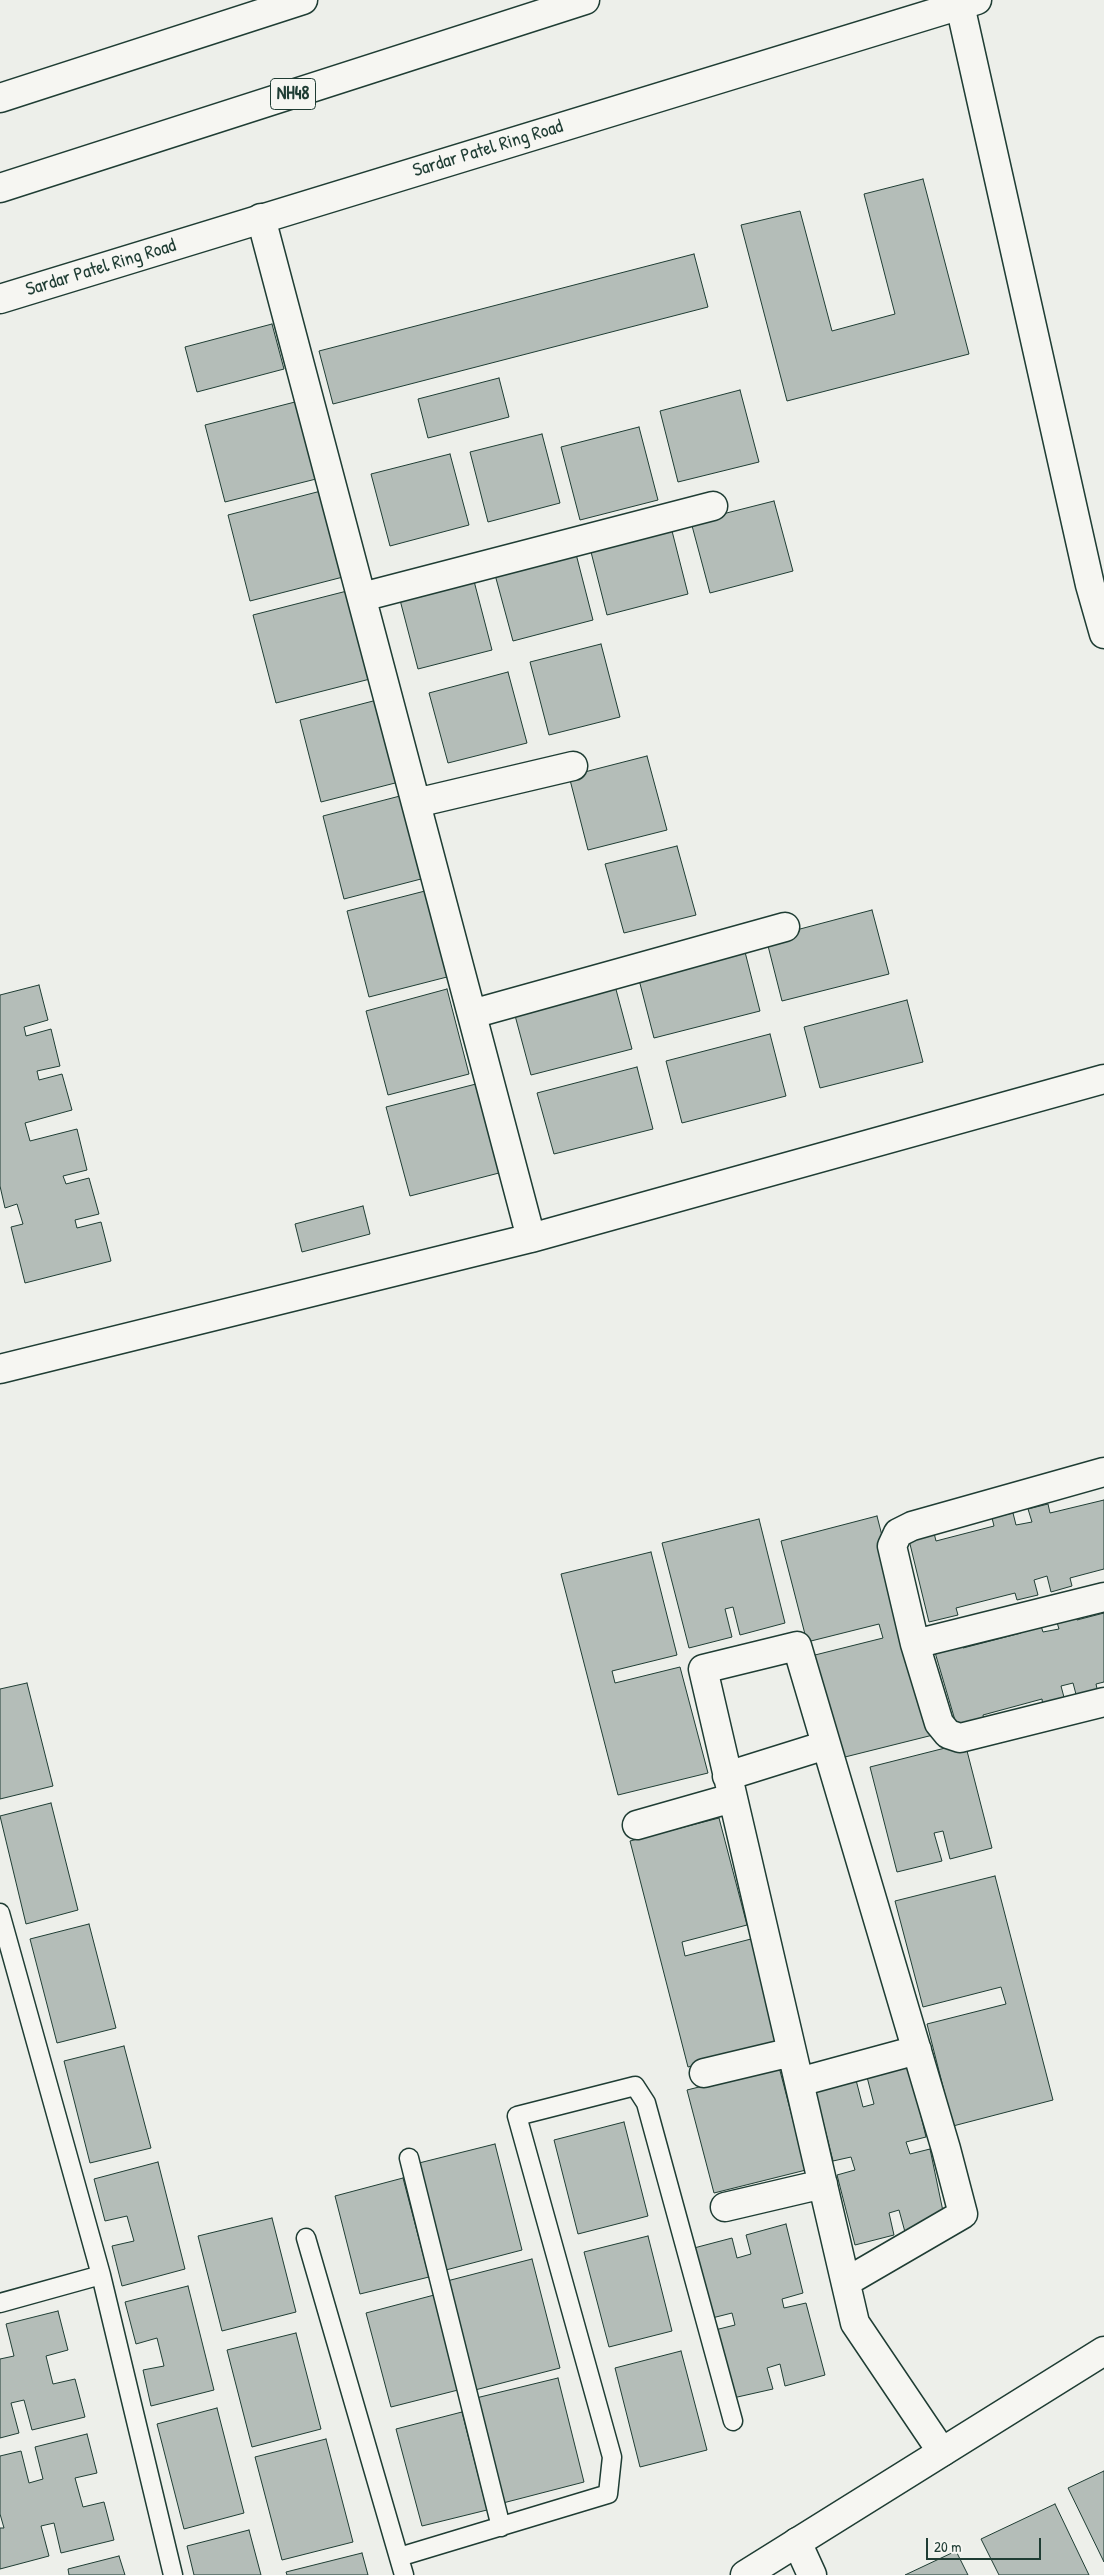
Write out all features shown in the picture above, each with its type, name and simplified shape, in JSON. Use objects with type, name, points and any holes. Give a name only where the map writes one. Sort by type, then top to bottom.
[{"type":"main road","points":[[0,98],[303,0]]},
{"type":"main road","name":"NH48","points":[[0,188],[585,0]]},
{"type":"main road","points":[[968,3],[1088,576],[1104,634]]},
{"type":"main road","name":"Sardar Patel Ring Road","points":[[0,299],[968,3]]},
{"type":"main road","points":[[261,218],[531,1238]]},
{"type":"main road","points":[[362,597],[713,506]]},
{"type":"main road","points":[[416,803],[573,766]]},
{"type":"main road","points":[[472,1014],[785,927]]},
{"type":"main road","points":[[0,1369],[531,1238],[1104,1079]]},
{"type":"main road","points":[[1104,1472],[912,1526],[898,1533],[892,1546],[915,1644],[939,1723],[948,1734],[960,1738],[1104,1702]]},
{"type":"main road","points":[[915,1644],[1104,1597]]},
{"type":"main road","points":[[846,2282],[963,2214],[917,2050],[797,1646],[702,1669],[855,2323],[942,2452]]},
{"type":"main road","points":[[637,1825],[826,1745]]},
{"type":"main road","points":[[799,2082],[917,2050]]},
{"type":"main road","points":[[704,2073],[792,2052]]},
{"type":"main road","points":[[725,2207],[823,2184]]},
{"type":"main road","points":[[745,2575],[1104,2351]]},
{"type":"main road","points":[[797,2542],[812,2575]]},
{"type":"lane","points":[[0,1913],[101,2275],[173,2575]]},
{"type":"lane","points":[[399,2557],[608,2494],[612,2457],[516,2116],[635,2086],[646,2103],[733,2421]]},
{"type":"lane","points":[[409,2158],[501,2527]]},
{"type":"lane","points":[[306,2238],[404,2575]]},
{"type":"lane","points":[[0,2303],[101,2275]]},
{"type":"building","points":[[923,179],[969,354],[787,401],[741,225],[800,211],[832,331],[895,314],[864,194]]},
{"type":"building","points":[[694,254],[708,307],[333,404],[319,351]]},
{"type":"building","points":[[272,324],[284,369],[197,392],[185,347]]},
{"type":"building","points":[[499,378],[509,417],[428,438],[418,399]]},
{"type":"building","points":[[740,390],[759,462],[678,482],[660,411]]},
{"type":"building","points":[[295,402],[316,479],[225,502],[205,425]]},
{"type":"building","points":[[639,427],[658,500],[580,520],[561,447]]},
{"type":"building","points":[[542,434],[560,503],[488,522],[470,452]]},
{"type":"building","points":[[450,454],[469,525],[390,546],[371,474]]},
{"type":"building","points":[[321,491],[343,577],[250,601],[228,515]]},
{"type":"building","points":[[774,501],[793,571],[710,593],[691,522]]},
{"type":"building","points":[[671,527],[688,594],[607,615],[590,548]]},
{"type":"building","points":[[575,550],[593,620],[513,641],[494,571]]},
{"type":"building","points":[[474,581],[492,650],[418,669],[400,600]]},
{"type":"building","points":[[347,591],[370,679],[276,703],[253,615]]},
{"type":"building","points":[[601,644],[620,717],[549,735],[530,662]]},
{"type":"building","points":[[508,672],[527,743],[448,763],[429,693]]},
{"type":"building","points":[[377,700],[399,782],[321,802],[300,720]]},
{"type":"building","points":[[647,756],[667,830],[588,850],[569,776]]},
{"type":"building","points":[[400,796],[421,879],[344,899],[323,816]]},
{"type":"building","points":[[677,846],[696,915],[624,933],[605,864]]},
{"type":"building","points":[[425,891],[447,977],[369,997],[347,911]]},
{"type":"building","points":[[872,910],[889,974],[782,1001],[766,938]]},
{"type":"building","points":[[743,944],[760,1011],[654,1038],[637,972]]},
{"type":"building","points":[[614,982],[632,1049],[531,1075],[513,1008]]},
{"type":"building","points":[[39,985],[48,1020],[24,1027],[26,1036],[51,1029],[60,1066],[37,1071],[39,1080],[62,1074],[72,1110],[25,1123],[30,1141],[77,1129],[87,1170],[63,1176],[66,1184],[89,1178],[99,1214],[75,1220],[77,1228],[101,1222],[111,1261],[25,1283],[11,1227],[23,1224],[17,1204],[5,1208],[0,1186],[0,995]]},
{"type":"building","points":[[447,989],[469,1074],[388,1095],[366,1011]]},
{"type":"building","points":[[907,1000],[923,1062],[820,1088],[804,1027]]},
{"type":"building","points":[[770,1034],[786,1096],[682,1123],[666,1061]]},
{"type":"building","points":[[637,1067],[653,1129],[554,1154],[537,1093]]},
{"type":"building","points":[[476,1084],[499,1173],[410,1196],[386,1107]]},
{"type":"building","points":[[363,1206],[370,1234],[302,1252],[295,1224]]},
{"type":"building","points":[[1104,1500],[1104,1569],[1070,1578],[1072,1586],[1051,1592],[1047,1576],[1034,1580],[1038,1595],[1017,1600],[1015,1593],[956,1608],[958,1615],[929,1622],[909,1540],[934,1533],[936,1541],[994,1526],[992,1518],[1013,1513],[1016,1525],[1032,1522],[1028,1509],[1048,1504],[1050,1513]]},
{"type":"building","points":[[877,1516],[933,1735],[837,1759],[811,1656],[883,1638],[879,1624],[807,1642],[781,1541]]},
{"type":"building","points":[[759,1519],[785,1623],[740,1635],[733,1607],[725,1609],[732,1637],[689,1648],[662,1543]]},
{"type":"building","points":[[651,1552],[677,1655],[612,1671],[615,1683],[680,1667],[708,1773],[618,1795],[561,1574]]},
{"type":"building","points":[[1074,1611],[1077,1620],[1104,1613],[1104,1682],[1096,1684],[1098,1693],[1077,1698],[1073,1683],[1061,1686],[1065,1701],[1043,1707],[1042,1699],[983,1715],[984,1720],[957,1727],[934,1649],[961,1643],[963,1648],[1021,1633],[1019,1625],[1039,1620],[1043,1632],[1059,1629],[1055,1616]]},
{"type":"building","points":[[27,1683],[53,1786],[0,1799],[0,1689]]},
{"type":"building","points":[[965,1743],[992,1848],[950,1859],[943,1831],[934,1833],[942,1861],[897,1872],[870,1767]]},
{"type":"building","points":[[51,1803],[78,1910],[26,1924],[0,1816]]},
{"type":"building","points":[[719,1818],[747,1925],[682,1942],[685,1956],[751,1939],[778,2044],[688,2067],[630,1841]]},
{"type":"building","points":[[995,1876],[1053,2100],[953,2126],[927,2024],[1006,2004],[1001,1987],[923,2007],[895,1901]]},
{"type":"building","points":[[89,1924],[116,2028],[57,2043],[30,1939]]},
{"type":"building","points":[[124,2046],[151,2148],[90,2163],[64,2061]]},
{"type":"building","points":[[909,2066],[926,2137],[906,2142],[910,2154],[930,2149],[944,2216],[905,2232],[899,2210],[889,2213],[894,2235],[855,2245],[837,2175],[855,2170],[851,2157],[833,2161],[815,2090],[856,2080],[863,2107],[874,2104],[867,2077]]},
{"type":"building","points":[[779,2067],[806,2170],[714,2193],[687,2090]]},
{"type":"building","points":[[624,2122],[648,2216],[578,2234],[554,2140]]},
{"type":"building","points":[[495,2144],[522,2250],[442,2271],[415,2164]]},
{"type":"building","points":[[158,2162],[185,2269],[122,2286],[112,2246],[134,2241],[127,2216],[105,2221],[94,2179]]},
{"type":"building","points":[[403,2178],[429,2277],[360,2294],[335,2196]]},
{"type":"building","points":[[272,2218],[296,2312],[222,2331],[198,2236]]},
{"type":"building","points":[[786,2224],[803,2293],[782,2299],[784,2308],[806,2303],[825,2375],[785,2386],[780,2364],[767,2368],[773,2389],[733,2398],[715,2330],[735,2325],[732,2313],[712,2318],[694,2248],[732,2238],[737,2258],[751,2254],[746,2235]]},
{"type":"building","points":[[648,2236],[672,2331],[609,2347],[584,2252]]},
{"type":"building","points":[[532,2259],[560,2368],[475,2390],[447,2281]]},
{"type":"building","points":[[188,2286],[214,2390],[151,2406],[143,2370],[164,2366],[157,2338],[136,2344],[125,2302]]},
{"type":"building","points":[[438,2294],[462,2389],[391,2407],[366,2313]]},
{"type":"building","points":[[58,2311],[68,2350],[46,2356],[53,2384],[75,2379],[85,2417],[32,2430],[24,2400],[11,2403],[19,2433],[0,2438],[0,2359],[14,2356],[6,2324]]},
{"type":"building","points":[[296,2333],[321,2429],[252,2447],[227,2350]]},
{"type":"building","points":[[681,2351],[707,2450],[640,2467],[615,2368]]},
{"type":"building","points":[[558,2378],[584,2482],[503,2503],[476,2398]]},
{"type":"building","points":[[217,2408],[244,2513],[184,2529],[157,2424]]},
{"type":"building","points":[[462,2412],[487,2510],[422,2526],[396,2429]]},
{"type":"building","points":[[87,2434],[97,2473],[75,2478],[83,2507],[104,2502],[114,2540],[61,2553],[54,2523],[41,2526],[49,2556],[0,2569],[0,2528],[4,2528],[0,2514],[0,2456],[21,2451],[29,2483],[43,2479],[35,2447]]},
{"type":"building","points":[[326,2439],[353,2542],[282,2560],[255,2457]]},
{"type":"building","points":[[1104,2471],[1104,2562],[1068,2488]]},
{"type":"building","points":[[1055,2504],[1089,2575],[999,2575],[981,2539]]},
{"type":"building","points":[[249,2530],[261,2575],[194,2575],[187,2546]]},
{"type":"building","points":[[956,2551],[968,2575],[905,2575]]},
{"type":"building","points":[[362,2553],[368,2575],[287,2575],[286,2572]]},
{"type":"building","points":[[119,2556],[125,2575],[69,2575],[68,2569]]}]
